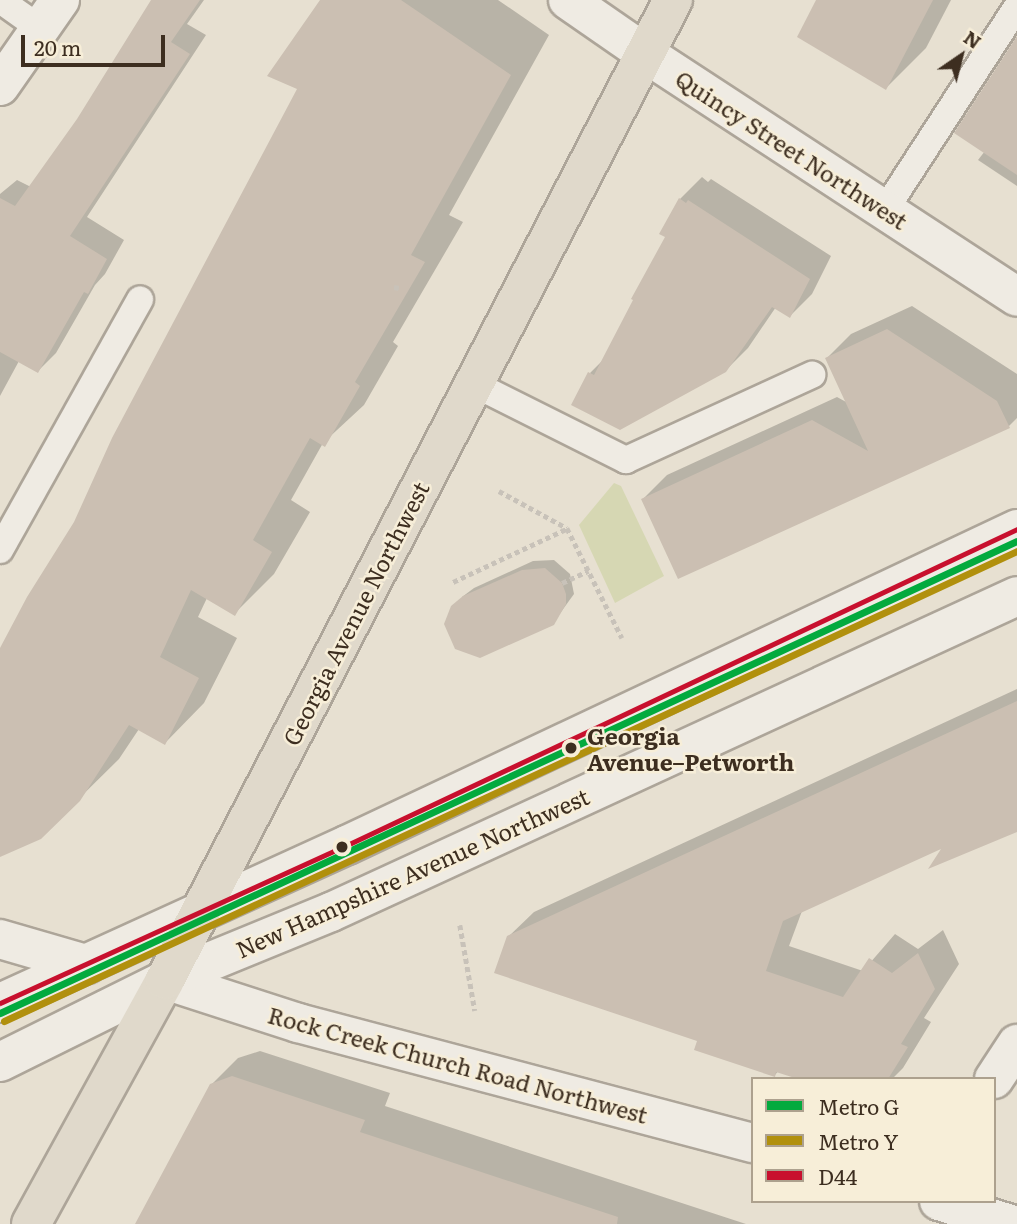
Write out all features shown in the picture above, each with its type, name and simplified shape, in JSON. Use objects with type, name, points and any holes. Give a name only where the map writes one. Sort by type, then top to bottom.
[{"type":"highway","name":"Georgia Avenue Northwest","points":[[31,1224],[165,980],[673,0]]},
{"type":"main road","name":"Quincy Street Northwest","points":[[568,0],[1017,297]]},
{"type":"main road","points":[[0,86],[51,14]]},
{"type":"main road","points":[[0,1003],[347,845],[1017,529]]},
{"type":"main road","name":"New Hampshire Avenue Northwest","points":[[0,1062],[165,980],[331,912],[1017,596]]},
{"type":"main road","points":[[0,939],[86,964]]},
{"type":"main road","name":"Rock Creek Church Road Northwest","points":[[165,980],[298,1023],[751,1142]]},
{"type":"main road","points":[[995,1077],[1017,1044]]},
{"type":"main road","points":[[945,1203],[1010,1224]]},
{"type":"lane","points":[[0,0],[51,14]]},
{"type":"lane","points":[[884,210],[1017,7]]},
{"type":"lane","points":[[0,550],[140,299]]},
{"type":"lane","points":[[474,384],[626,460],[812,375]]},
{"type":"path","points":[[499,491],[567,528],[622,638]]},
{"type":"path","points":[[453,582],[567,528]]},
{"type":"path","points":[[562,583],[589,571]]},
{"type":"path","points":[[460,925],[475,1011]]},
{"type":"green space","points":[[614,483],[621,486],[664,576],[615,603],[579,525]]},
{"type":"building","points":[[151,0],[200,0],[171,42],[190,54],[70,236],[107,259],[88,294],[84,292],[38,373],[0,352],[0,198],[15,206],[77,119]]},
{"type":"building","points":[[320,0],[401,0],[511,75],[411,255],[425,262],[355,382],[360,386],[325,447],[310,438],[253,540],[272,552],[235,616],[191,590],[160,657],[199,678],[165,745],[129,725],[80,801],[41,839],[0,857],[0,648],[27,597],[74,522],[112,438],[297,89],[267,76]]},
{"type":"building","points":[[816,0],[933,0],[886,90],[797,37]]},
{"type":"building","points":[[1017,36],[1017,175],[954,133]]},
{"type":"building","points":[[679,198],[686,203],[688,200],[810,279],[790,318],[772,307],[726,372],[620,430],[571,405],[588,372],[594,375],[665,237],[659,234]]},
{"type":"building","points":[[887,329],[997,401],[1010,428],[678,579],[641,499],[812,420],[868,451],[825,358]]},
{"type":"building","points":[[545,568],[562,583],[566,594],[566,604],[554,625],[480,658],[455,649],[444,624],[451,606],[463,596],[522,570]]},
{"type":"building","points":[[1017,701],[1017,832],[928,869],[941,849],[783,921],[766,971],[843,997],[869,958],[892,973],[918,953],[935,989],[901,1044],[908,1047],[889,1077],[792,1077],[776,1072],[775,1077],[694,1050],[697,1041],[494,973],[507,936]]},
{"type":"building","points":[[232,1076],[365,1120],[360,1132],[618,1217],[617,1224],[135,1224],[210,1084]]},
{"type":"metro line","name":"G","points":[[0,1013],[1017,541]]},
{"type":"metro line","name":"Y","points":[[4,1021],[1017,551]]},
{"type":"transit line","name":"D44","points":[[0,1003],[347,845],[1017,529]]},
{"type":"place","name":"Georgia Avenue–Petworth","points":[[571,748]]}]
